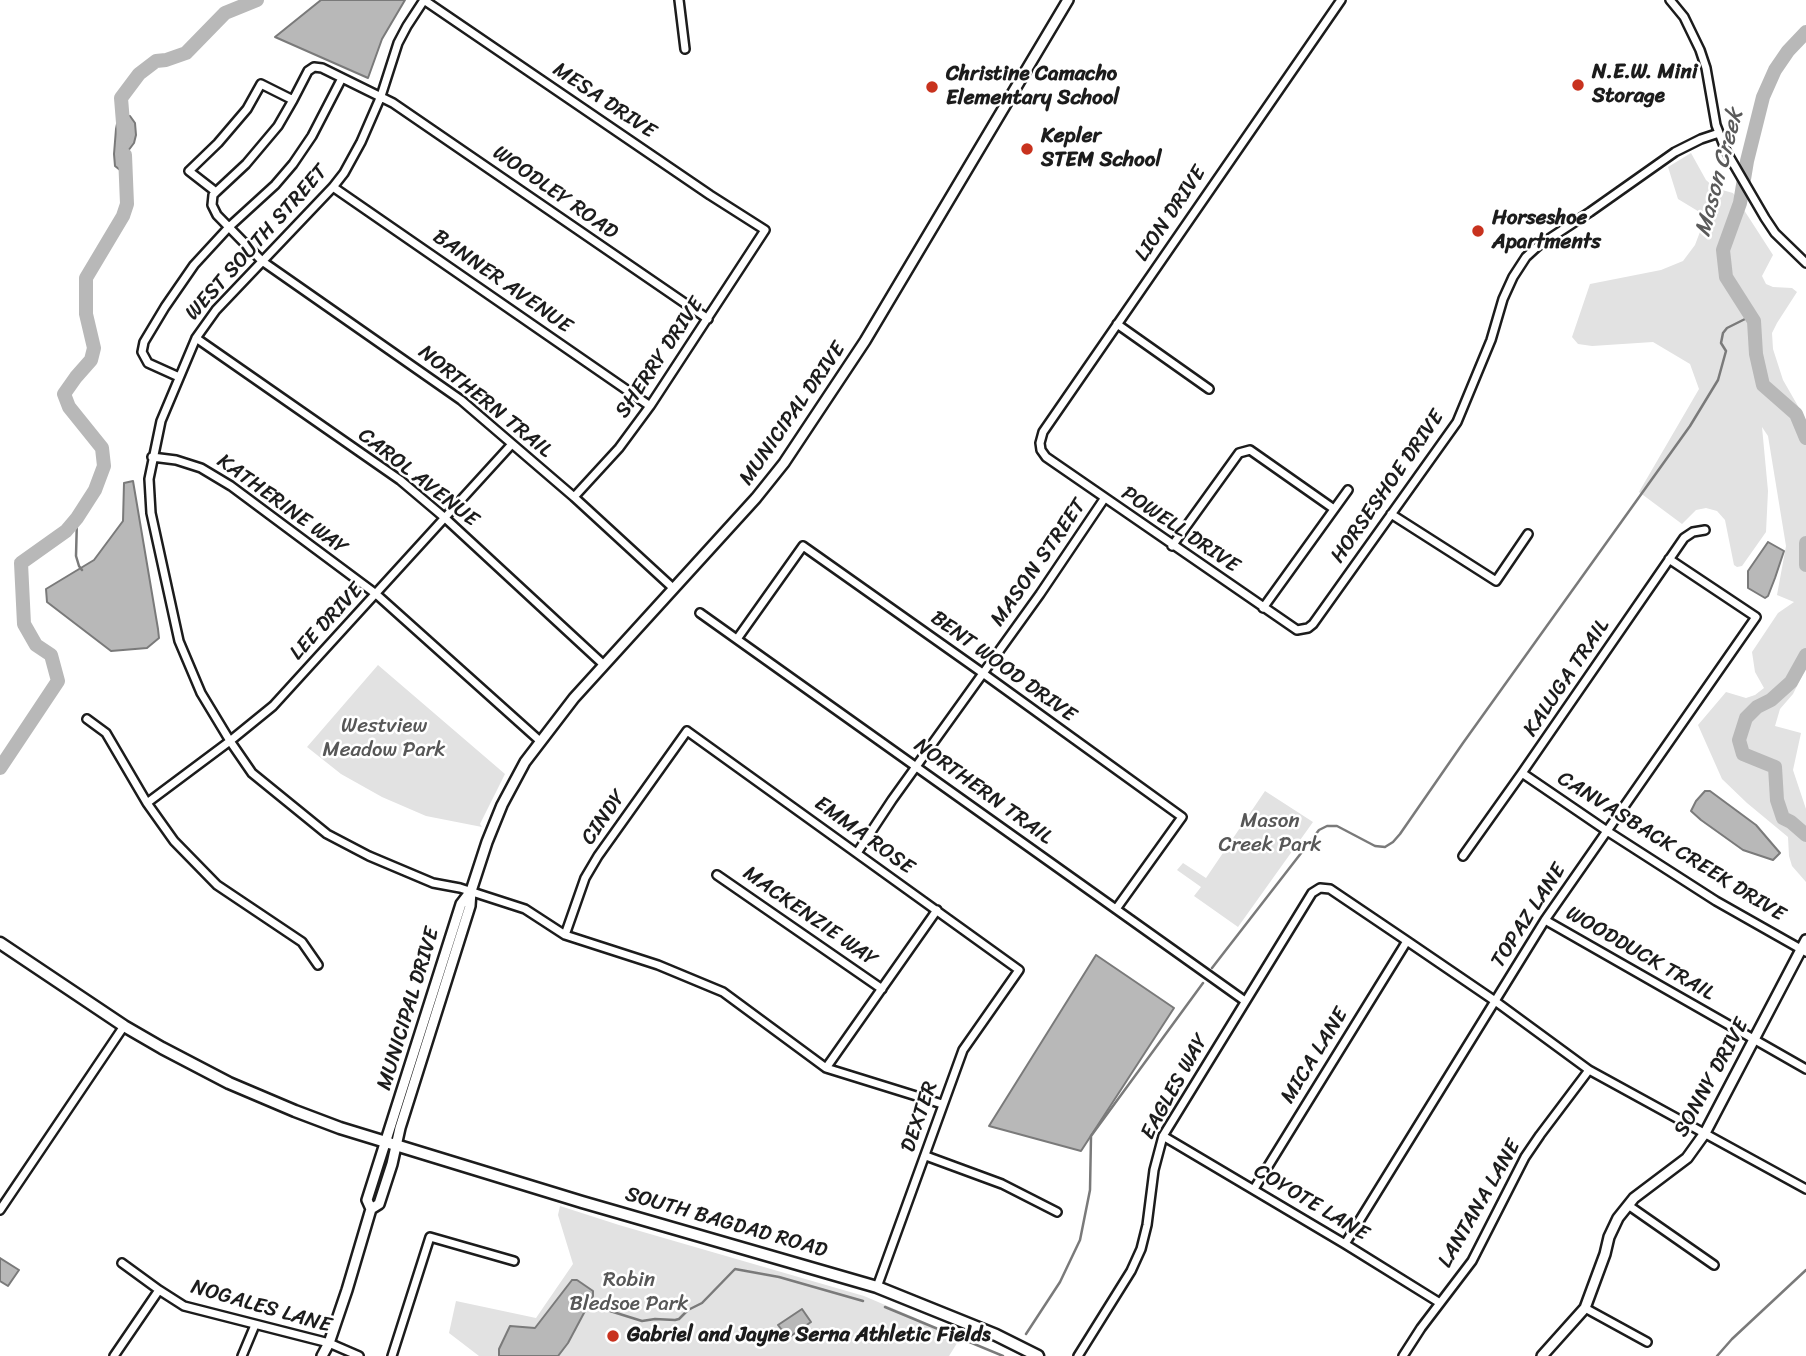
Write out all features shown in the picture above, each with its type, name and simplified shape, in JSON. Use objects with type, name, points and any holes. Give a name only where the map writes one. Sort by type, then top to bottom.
[{"type":"main road","name":"SOUTH BAGDAD ROAD","points":[[0,943],[124,1026],[162,1048],[229,1083],[312,1118],[582,1202],[877,1287],[996,1335],[1038,1356]]},
{"type":"street","name":"WEST SOUTH STREET","points":[[424,0],[398,43],[381,96],[344,173],[216,310],[196,338],[161,421],[149,479],[151,513],[179,641],[201,693],[252,773],[327,834],[369,856],[433,883],[471,891],[526,909],[565,935],[659,965],[723,992],[827,1068],[942,1104]]},
{"type":"street","name":"MESA DRIVE","points":[[424,0],[765,230]]},
{"type":"street","points":[[679,0],[685,49]]},
{"type":"street","name":"MUNICIPAL DRIVE","points":[[323,1356],[347,1290],[371,1209],[379,1204],[392,1164],[391,1143],[400,1129],[411,1079],[447,964],[460,904],[471,891],[486,842],[525,762],[574,698],[766,487],[784,463],[865,341],[1068,0]]},
{"type":"street","name":"LION DRIVE","points":[[1042,452],[1040,443],[1043,432],[1341,0]]},
{"type":"street","points":[[1670,0],[1684,17],[1700,50],[1719,133],[1726,151],[1765,218],[1786,245],[1806,263]]},
{"type":"street","name":"WOODLEY ROAD","points":[[293,100],[307,71],[314,67],[322,68],[381,96],[708,319]]},
{"type":"street","points":[[179,377],[148,363],[142,352],[144,342],[181,283],[229,227],[275,185],[293,164],[312,136],[342,78]]},
{"type":"street","points":[[261,84],[293,100],[278,126],[246,164],[216,192],[189,171],[247,109],[261,84]]},
{"type":"street","name":"HORSESHOE DRIVE","points":[[1303,630],[1313,624],[1451,430],[1461,413],[1491,340],[1508,288],[1516,270],[1526,257],[1675,152],[1719,133]]},
{"type":"street","name":"BANNER AVENUE","points":[[333,187],[650,406]]},
{"type":"street","name":"NORTHERN TRAIL","points":[[216,192],[212,205],[217,215],[262,261],[461,400],[574,497],[673,588]]},
{"type":"street","name":"SHERRY DRIVE","points":[[574,497],[619,448],[650,406],[765,230]]},
{"type":"street","points":[[1117,324],[1209,389]]},
{"type":"street","name":"CAROL AVENUE","points":[[196,338],[400,480],[604,665]]},
{"type":"street","name":"LEE DRIVE","points":[[147,803],[273,706],[512,444]]},
{"type":"street","points":[[1172,546],[1239,453],[1250,450],[1334,509]]},
{"type":"street","name":"POWELL DRIVE","points":[[1042,452],[1172,546],[1293,628],[1303,630]]},
{"type":"street","name":"KATHERINE WAY","points":[[152,457],[176,460],[201,468],[231,486],[376,594],[540,741]]},
{"type":"street","points":[[1263,608],[1348,490]]},
{"type":"street","name":"MASON STREET","points":[[857,853],[1104,499]]},
{"type":"street","points":[[1391,514],[1496,581],[1528,534]]},
{"type":"street","name":"KALUGA TRAIL","points":[[1463,856],[1684,538],[1693,532],[1705,530]]},
{"type":"street","name":"BENT WOOD DRIVE","points":[[737,639],[803,546],[984,674],[1182,817],[1116,909]]},
{"type":"street","name":"TOPAZ LANE","points":[[1345,1244],[1545,920],[1756,617],[1669,559]]},
{"type":"street","name":"NORTHERN TRAIL","points":[[700,613],[1245,1001]]},
{"type":"street","points":[[87,719],[106,733],[147,803],[174,841],[218,885],[302,942],[318,965]]},
{"type":"street","name":"EMMA ROSE","points":[[687,731],[1019,970]]},
{"type":"street","name":"CINDY","points":[[565,935],[591,867],[687,731]]},
{"type":"street","name":"CANVASBACK CREEK DRIVE","points":[[1522,773],[1716,901],[1804,947]]},
{"type":"street","name":"MACKENZIE WAY","points":[[718,874],[882,989]]},
{"type":"street","name":"EAGLES WAY","points":[[1078,1356],[1131,1271],[1141,1249],[1154,1170],[1163,1136],[1312,893],[1320,888],[1330,889],[1407,941]]},
{"type":"street","points":[[827,1068],[937,910]]},
{"type":"street","name":"WOODDUCK TRAIL","points":[[1545,920],[1806,1069]]},
{"type":"street","points":[[1407,941],[1589,1070],[1806,1189]]},
{"type":"street","name":"MICA LANE","points":[[1254,1189],[1407,941]]},
{"type":"street","name":"SONNY DRIVE","points":[[1542,1356],[1585,1308],[1609,1237],[1628,1205],[1643,1190],[1687,1158],[1705,1133],[1804,947]]},
{"type":"street","name":"DEXTER","points":[[877,1287],[963,1050],[1019,970]]},
{"type":"street","points":[[0,1210],[124,1026]]},
{"type":"street","name":"LANTANA LANE","points":[[1403,1356],[1472,1261],[1525,1157],[1589,1070]]},
{"type":"street","name":"COYOTE LANE","points":[[1163,1136],[1440,1303]]},
{"type":"street","points":[[926,1156],[1002,1184],[1057,1212]]},
{"type":"street","points":[[1628,1205],[1714,1265]]},
{"type":"street","points":[[391,1356],[430,1237],[514,1261]]},
{"type":"street","name":"NOGALES LANE","points":[[122,1263],[184,1306],[329,1343],[359,1356]]},
{"type":"street","points":[[114,1356],[159,1290]]},
{"type":"street","points":[[1585,1308],[1647,1342]]},
{"type":"street","points":[[242,1356],[255,1325]]},
{"type":"green space","points":[[1691,153],[1706,180],[1715,188],[1733,193],[1773,255],[1762,276],[1766,284],[1792,288],[1797,292],[1772,333],[1773,349],[1783,380],[1806,420],[1806,668],[1793,694],[1780,709],[1775,726],[1801,733],[1793,770],[1806,809],[1806,882],[1792,866],[1788,837],[1722,779],[1698,725],[1726,692],[1746,698],[1764,688],[1755,672],[1752,652],[1778,613],[1794,602],[1777,595],[1786,546],[1768,436],[1762,427],[1768,491],[1766,532],[1742,566],[1737,567],[1734,565],[1725,520],[1717,511],[1706,508],[1696,510],[1682,524],[1639,492],[1699,389],[1690,364],[1653,342],[1592,346],[1578,344],[1572,337],[1590,284],[1661,270],[1683,261],[1695,245],[1706,216],[1678,199],[1668,167]]},
{"type":"green space","name":"Westview Meadow Park","points":[[378,665],[505,774],[480,824],[482,827],[426,816],[382,797],[341,774],[307,747]]},
{"type":"green space","name":"Mason Creek Park","points":[[1265,791],[1313,822],[1238,927],[1194,896],[1201,887],[1177,870],[1183,863],[1206,878]]},
{"type":"green space","name":"Robin Bledsoe Park","points":[[560,1206],[864,1296],[959,1340],[949,1356],[479,1356],[449,1333],[456,1301],[536,1318],[573,1264],[558,1215]]},
{"type":"shaded area","points":[[321,0],[405,0],[382,39],[368,78],[275,37]]},
{"type":"shaded area","points":[[121,115],[130,116],[135,123],[136,135],[128,151],[125,174],[115,166],[114,154],[116,129]]},
{"type":"shaded area","points":[[133,481],[159,638],[147,648],[111,651],[47,602],[46,589],[94,560],[123,521],[124,483]]},
{"type":"shaded area","points":[[1768,542],[1784,551],[1765,598],[1748,588],[1748,571]]},
{"type":"shaded area","points":[[1705,791],[1710,791],[1756,825],[1780,853],[1773,860],[1743,850],[1701,820],[1691,811]]},
{"type":"shaded area","points":[[1096,955],[1174,1008],[1081,1151],[989,1126]]},
{"type":"shaded area","points":[[0,1258],[19,1270],[8,1286],[0,1281]]},
{"type":"shaded area","points":[[572,1280],[577,1280],[593,1291],[593,1296],[558,1356],[499,1356],[499,1349],[510,1326],[535,1328]]},
{"type":"shaded area","points":[[802,1309],[811,1322],[788,1338],[778,1325]]},
{"type":"waterway","points":[[124,135],[121,98],[139,74],[156,61],[186,53],[225,13],[257,0]]},
{"type":"waterway","name":"Mason Creek","points":[[1806,32],[1775,70],[1763,97],[1740,203],[1723,250],[1726,277],[1754,321],[1756,354],[1763,385],[1796,414],[1806,438]]},
{"type":"waterway","points":[[0,768],[58,681],[51,655],[36,645],[24,624],[21,563],[66,531],[95,490],[104,466],[102,448],[69,407],[64,394],[91,360],[94,348],[86,314],[86,278],[123,216],[127,204],[125,155]]},
{"type":"waterway","points":[[1212,968],[1319,830],[1327,826],[1337,826],[1375,846],[1385,847],[1400,834],[1690,426],[1718,380],[1726,351],[1721,343],[1723,333],[1727,328],[1751,316]]},
{"type":"waterway","points":[[77,518],[76,556],[82,570]]},
{"type":"waterway","name":"Mason Creek","points":[[1806,543],[1806,565]]},
{"type":"waterway","name":"Mason Creek","points":[[1806,655],[1791,682],[1746,718],[1739,740],[1743,754],[1775,767],[1777,800],[1783,818],[1806,835]]},
{"type":"waterway","points":[[1026,1334],[1060,1282],[1080,1240],[1090,1190],[1091,1136],[1203,983]]},
{"type":"waterway","points":[[592,1299],[610,1311],[642,1321],[675,1320],[702,1303],[735,1269],[779,1277],[863,1301]]},
{"type":"waterway","points":[[1717,1356],[1806,1270]]},
{"type":"waterway","points":[[885,1307],[1003,1356]]},
{"type":"place","name":"N.E.W. Mini Storage","points":[[1578,85]]},
{"type":"place","name":"Christine Camacho Elementary School","points":[[932,87]]},
{"type":"place","name":"Kepler STEM School","points":[[1027,149]]},
{"type":"place","name":"Horseshoe Apartments","points":[[1478,231]]},
{"type":"place","name":"Gabriel and Jayne Serna Athletic Fields","points":[[613,1336]]}]
